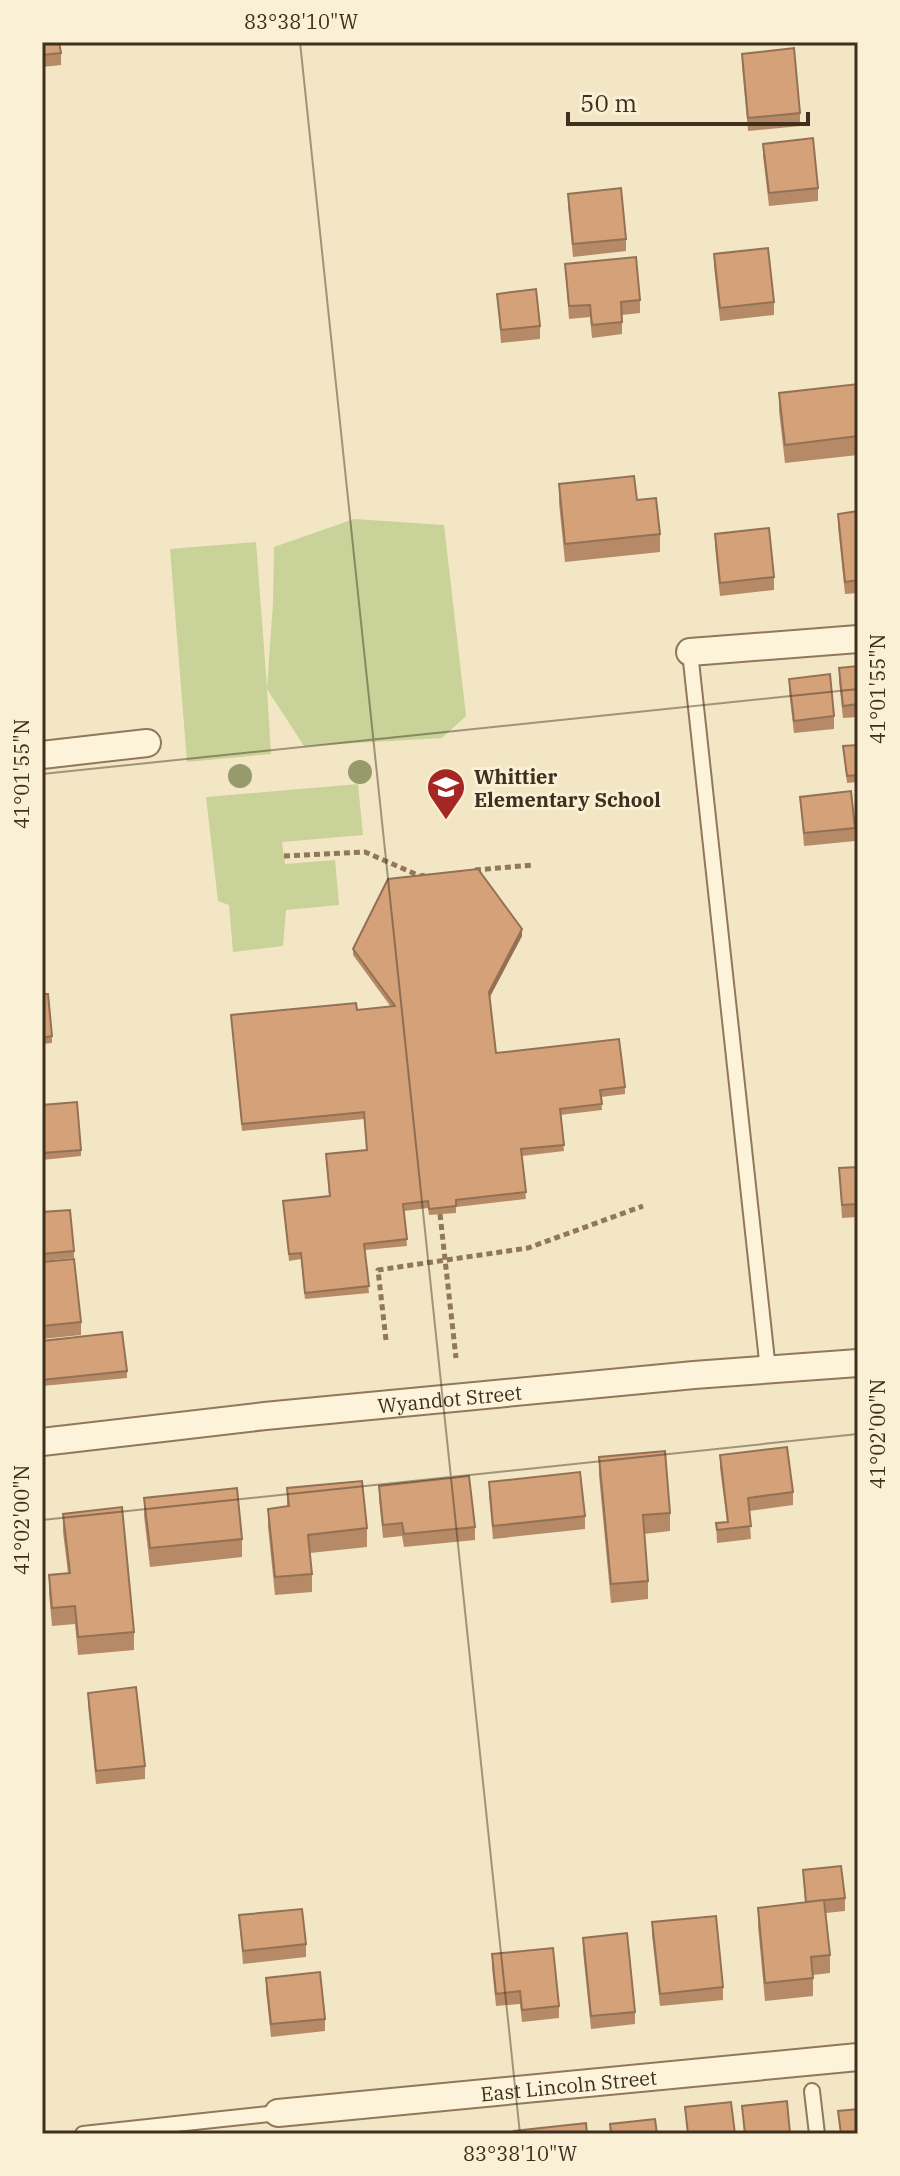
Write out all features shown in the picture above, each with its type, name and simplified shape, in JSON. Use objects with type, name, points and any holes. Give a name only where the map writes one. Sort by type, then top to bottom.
[{"type":"street","points":[[690,652],[858,639]]},
{"type":"street","points":[[42,755],[147,743]]},
{"type":"street","name":"Wyandot Street","points":[[42,1442],[297,1413],[858,1363]]},
{"type":"street","name":"East Lincoln Street","points":[[278,2113],[858,2057]]},
{"type":"lane","points":[[690,652],[768,1370]]},
{"type":"lane","points":[[812,2091],[817,2134]]},
{"type":"lane","points":[[83,2134],[278,2113]]},
{"type":"path","points":[[284,856],[365,852],[420,876],[434,874]]},
{"type":"path","points":[[462,872],[533,865]]},
{"type":"path","points":[[386,1340],[378,1270],[528,1248],[643,1206]]},
{"type":"path","points":[[440,1214],[456,1358]]},
{"type":"green space","points":[[354,519],[444,525],[466,716],[442,738],[304,746],[267,689],[271,754],[187,762],[170,549],[256,542],[267,688],[274,547]]},
{"type":"green space","points":[[358,784],[363,835],[282,842],[285,864],[335,860],[339,905],[286,910],[283,946],[233,952],[229,905],[218,901],[206,797]]},
{"type":"building","points":[[42,42],[59,42],[61,53],[42,55]]},
{"type":"building","points":[[794,48],[800,113],[748,118],[742,54]]},
{"type":"building","points":[[813,138],[818,188],[769,193],[763,144]]},
{"type":"building","points":[[621,188],[626,239],[573,244],[568,194]]},
{"type":"building","points":[[768,248],[774,302],[720,308],[714,254]]},
{"type":"building","points":[[636,257],[640,300],[621,302],[622,322],[592,325],[590,305],[569,306],[565,264]]},
{"type":"building","points":[[536,289],[540,326],[501,330],[497,294]]},
{"type":"building","points":[[858,384],[858,436],[785,445],[779,393]]},
{"type":"building","points":[[634,476],[637,500],[656,498],[660,534],[565,544],[559,484]]},
{"type":"building","points":[[858,511],[858,580],[845,582],[838,514]]},
{"type":"building","points":[[769,528],[774,577],[720,583],[715,534]]},
{"type":"building","points":[[858,666],[858,704],[843,706],[839,668]]},
{"type":"building","points":[[830,674],[834,716],[794,721],[789,679]]},
{"type":"building","points":[[858,745],[858,775],[847,776],[843,746]]},
{"type":"building","points":[[851,791],[855,828],[804,833],[800,797]]},
{"type":"building","points":[[478,869],[522,929],[489,992],[496,1053],[619,1039],[625,1087],[600,1090],[602,1104],[560,1109],[564,1145],[521,1149],[526,1192],[456,1200],[456,1206],[429,1209],[428,1201],[403,1204],[407,1239],[364,1244],[369,1286],[305,1293],[301,1253],[289,1254],[283,1201],[330,1196],[326,1154],[367,1150],[364,1112],[242,1124],[231,1015],[356,1003],[357,1010],[395,1006],[353,949],[388,879]]},
{"type":"building","points":[[42,994],[48,994],[52,1036],[42,1038]]},
{"type":"building","points":[[77,1102],[81,1150],[42,1153],[42,1105]]},
{"type":"building","points":[[858,1167],[858,1204],[842,1205],[839,1168]]},
{"type":"building","points":[[70,1210],[74,1251],[42,1254],[42,1212]]},
{"type":"building","points":[[74,1259],[81,1322],[42,1326],[42,1262]]},
{"type":"building","points":[[122,1332],[127,1371],[42,1380],[42,1341]]},
{"type":"building","points":[[787,1447],[793,1492],[748,1498],[751,1526],[717,1530],[716,1523],[728,1522],[720,1455]]},
{"type":"building","points":[[665,1451],[670,1513],[643,1515],[648,1581],[611,1584],[599,1457]]},
{"type":"building","points":[[580,1472],[585,1516],[493,1526],[489,1482]]},
{"type":"building","points":[[469,1476],[475,1527],[404,1534],[402,1523],[383,1525],[379,1486]]},
{"type":"building","points":[[362,1481],[367,1528],[308,1535],[312,1574],[275,1577],[268,1509],[289,1506],[287,1488]]},
{"type":"building","points":[[237,1488],[242,1539],[150,1548],[144,1498]]},
{"type":"building","points":[[122,1507],[134,1632],[78,1637],[75,1606],[52,1608],[49,1575],[70,1573],[63,1514]]},
{"type":"building","points":[[136,1687],[145,1766],[96,1771],[88,1693]]},
{"type":"building","points":[[841,1866],[845,1898],[806,1902],[803,1870]]},
{"type":"building","points":[[824,1900],[830,1955],[811,1957],[813,1978],[765,1983],[758,1908]]},
{"type":"building","points":[[302,1909],[306,1944],[243,1951],[239,1915]]},
{"type":"building","points":[[716,1916],[723,1987],[660,1994],[652,1922]]},
{"type":"building","points":[[627,1933],[635,2012],[591,2016],[583,1938]]},
{"type":"building","points":[[553,1948],[559,2006],[522,2010],[520,1991],[496,1994],[492,1954]]},
{"type":"building","points":[[320,1972],[325,2019],[271,2024],[266,1978]]},
{"type":"building","points":[[787,2101],[790,2134],[745,2134],[742,2106]]},
{"type":"building","points":[[731,2102],[735,2134],[688,2134],[685,2107]]},
{"type":"building","points":[[858,2109],[858,2134],[841,2134],[838,2111]]},
{"type":"building","points":[[655,2119],[657,2134],[611,2134],[610,2124]]},
{"type":"building","points":[[586,2123],[587,2134],[514,2134],[514,2131]]},
{"type":"place","name":"Whittier Elementary School","points":[[446,821]]}]
